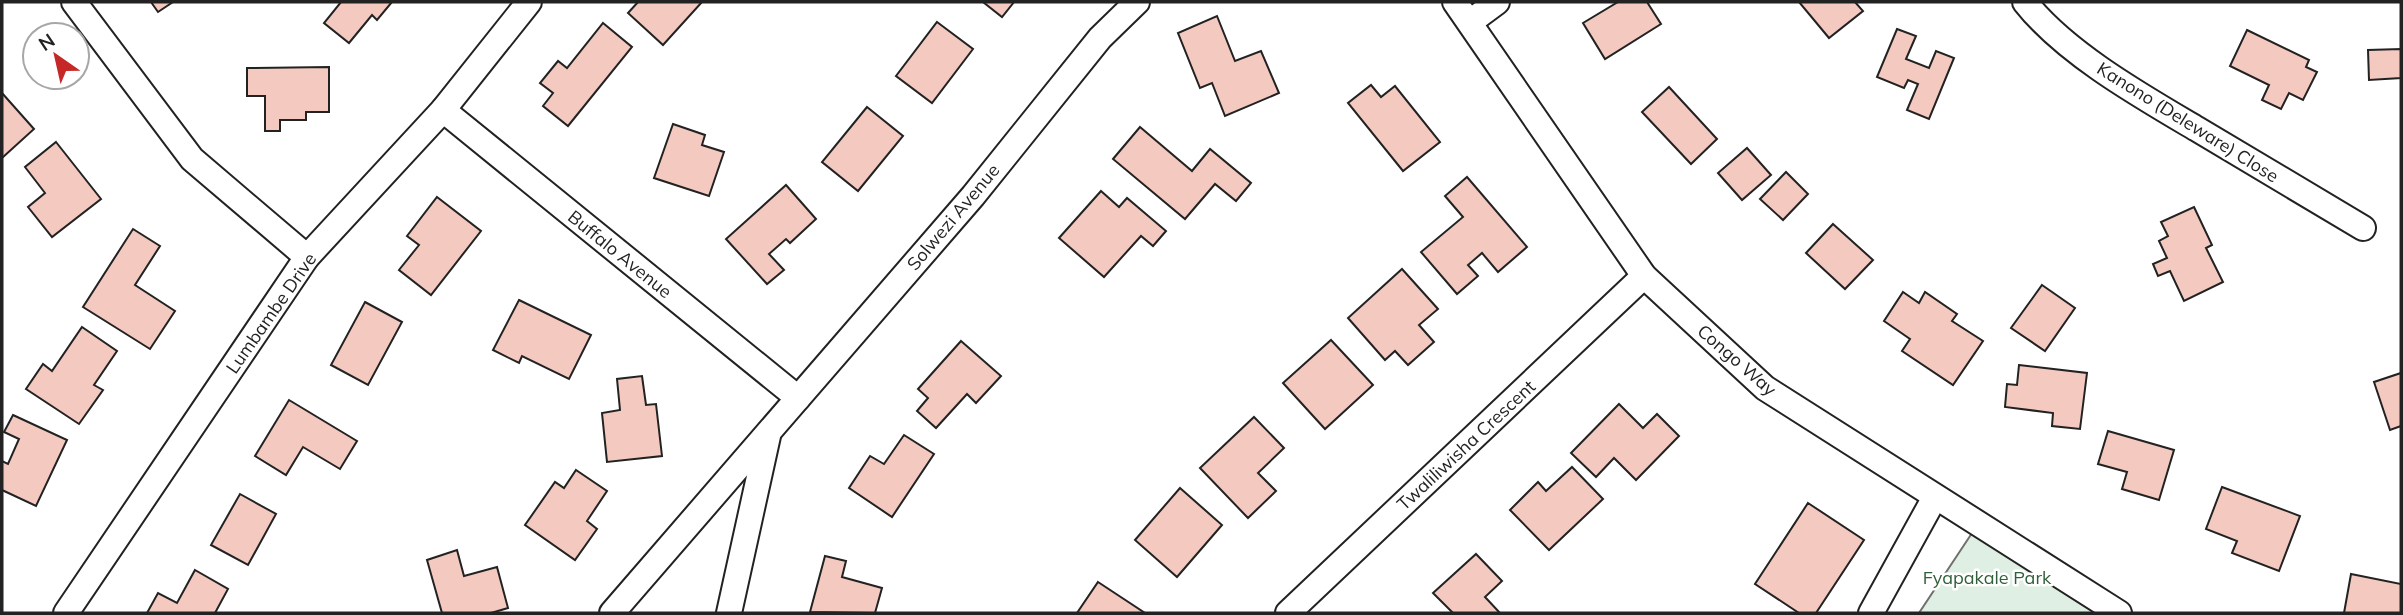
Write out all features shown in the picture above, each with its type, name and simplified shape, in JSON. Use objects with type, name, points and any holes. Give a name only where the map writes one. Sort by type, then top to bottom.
[{"type":"street","points":[[74,2],[192,159],[307,257]]},
{"type":"street","name":"Lumbambe Drive","points":[[66,613],[307,257],[443,110],[529,2]]},
{"type":"street","name":"Solwezi Avenue","points":[[612,613],[973,196],[1100,37],[1137,2]]},
{"type":"street","name":"Congo Way","points":[[1455,2],[1644,276],[1765,388],[2119,613]]},
{"type":"street","points":[[1471,22],[1497,2]]},
{"type":"street","name":"Kanono (Deleware) Close","points":[[2025,2],[2087,59],[2157,105],[2363,228]]},
{"type":"street","name":"Buffalo Avenue","points":[[443,110],[798,398]]},
{"type":"street","name":"Twaliliwisha Crescent","points":[[1287,613],[1644,276]]},
{"type":"street","name":"Solwezi Avenue","points":[[729,613],[769,432]]},
{"type":"street","points":[[1871,613],[1935,497]]},
{"type":"green space","name":"Fyapakale Park","points":[[1976,527],[2110,613],[1919,613]]},
{"type":"building","points":[[151,2],[173,2],[158,12]]},
{"type":"building","points":[[341,2],[392,2],[377,20],[372,15],[349,43],[324,23]]},
{"type":"building","points":[[638,2],[702,2],[663,45],[628,13]]},
{"type":"building","points":[[983,2],[1014,2],[1002,17]]},
{"type":"building","points":[[1618,2],[1647,2],[1661,24],[1605,59],[1583,23]]},
{"type":"building","points":[[1799,2],[1855,2],[1863,11],[1829,38]]},
{"type":"building","points":[[1217,16],[1235,61],[1261,51],[1279,93],[1225,116],[1212,83],[1200,88],[1178,33]]},
{"type":"building","points":[[937,22],[973,49],[932,103],[896,76]]},
{"type":"building","points":[[603,23],[632,47],[568,126],[543,106],[553,93],[540,83],[558,61],[567,68]]},
{"type":"building","points":[[1897,29],[1916,36],[1906,59],[1929,68],[1936,51],[1954,58],[1929,119],[1907,110],[1918,84],[1908,80],[1904,88],[1877,77]]},
{"type":"building","points":[[2247,30],[2309,60],[2306,67],[2317,72],[2303,100],[2289,93],[2281,109],[2262,100],[2269,85],[2230,66]]},
{"type":"building","points":[[2401,49],[2401,78],[2369,80],[2368,50]]},
{"type":"building","points":[[329,67],[329,112],[306,112],[306,120],[280,120],[280,131],[265,131],[265,96],[247,96],[247,68]]},
{"type":"building","points":[[1371,85],[1381,97],[1395,86],[1440,142],[1403,171],[1348,103]]},
{"type":"building","points":[[1669,87],[1717,139],[1691,164],[1642,112]]},
{"type":"building","points":[[2,93],[34,129],[2,158]]},
{"type":"building","points":[[867,107],[903,136],[858,191],[822,162]]},
{"type":"building","points":[[673,124],[705,135],[702,145],[724,152],[709,196],[654,178]]},
{"type":"building","points":[[1140,127],[1192,171],[1210,149],[1251,183],[1236,201],[1215,184],[1185,219],[1113,159]]},
{"type":"building","points":[[56,142],[101,199],[52,237],[28,207],[45,193],[25,167]]},
{"type":"building","points":[[1747,148],[1771,175],[1742,200],[1718,173]]},
{"type":"building","points":[[1786,172],[1808,194],[1783,220],[1760,199]]},
{"type":"building","points":[[1467,177],[1527,247],[1498,272],[1482,253],[1468,265],[1478,276],[1457,294],[1421,252],[1463,217],[1445,196]]},
{"type":"building","points":[[786,185],[816,219],[790,243],[786,239],[769,254],[784,270],[767,284],[726,239]]},
{"type":"building","points":[[1101,191],[1119,207],[1127,198],[1166,231],[1153,246],[1141,236],[1104,277],[1059,238]]},
{"type":"building","points":[[437,197],[481,231],[431,295],[399,270],[419,245],[407,236]]},
{"type":"building","points":[[2194,207],[2212,245],[2206,248],[2223,282],[2184,301],[2170,271],[2158,276],[2153,264],[2167,258],[2159,241],[2168,236],[2161,222]]},
{"type":"building","points":[[1833,224],[1873,260],[1845,289],[1806,253]]},
{"type":"building","points":[[133,229],[160,246],[135,285],[175,311],[150,349],[83,307]]},
{"type":"building","points":[[1402,269],[1438,309],[1419,325],[1434,342],[1408,365],[1395,351],[1385,360],[1348,318]]},
{"type":"building","points":[[2042,285],[2075,308],[2045,351],[2011,328]]},
{"type":"building","points":[[1903,292],[1919,303],[1925,292],[1957,314],[1952,321],[1983,341],[1953,385],[1902,351],[1910,339],[1884,321]]},
{"type":"building","points":[[519,300],[591,335],[569,379],[522,356],[519,363],[493,350]]},
{"type":"building","points":[[365,302],[402,322],[368,385],[331,365]]},
{"type":"building","points":[[82,327],[117,351],[94,385],[103,390],[79,424],[26,389],[43,364],[52,371]]},
{"type":"building","points":[[1331,340],[1373,385],[1325,429],[1283,383]]},
{"type":"building","points":[[961,341],[1001,376],[976,403],[967,394],[936,428],[917,411],[928,398],[918,389]]},
{"type":"building","points":[[2019,365],[2087,373],[2080,429],[2052,426],[2053,413],[2005,407],[2007,384],[2017,385]]},
{"type":"building","points":[[2401,373],[2401,426],[2390,430],[2374,382]]},
{"type":"building","points":[[642,376],[646,405],[656,404],[662,456],[607,462],[602,413],[620,410],[617,379]]},
{"type":"building","points":[[289,400],[357,441],[340,469],[303,447],[286,475],[255,456]]},
{"type":"building","points":[[1619,404],[1643,428],[1657,414],[1679,436],[1636,480],[1614,458],[1596,477],[1571,453]]},
{"type":"building","points":[[13,415],[67,440],[36,506],[2,490],[2,461],[8,464],[19,439],[4,432]]},
{"type":"building","points":[[1254,417],[1284,448],[1258,473],[1276,491],[1248,518],[1200,468]]},
{"type":"building","points":[[2108,431],[2174,450],[2159,500],[2122,489],[2127,472],[2098,464]]},
{"type":"building","points":[[904,435],[934,454],[892,517],[849,488],[870,456],[884,464]]},
{"type":"building","points":[[1572,467],[1603,499],[1549,550],[1510,510],[1538,482],[1546,491]]},
{"type":"building","points":[[576,470],[607,491],[587,521],[597,529],[575,560],[525,525],[555,482],[564,488]]},
{"type":"building","points":[[2222,487],[2300,516],[2279,571],[2232,553],[2237,541],[2206,529]]},
{"type":"building","points":[[1180,488],[1222,525],[1177,577],[1135,540]]},
{"type":"building","points":[[240,494],[276,514],[248,565],[211,545]]},
{"type":"building","points":[[1808,503],[1864,540],[1816,613],[1799,613],[1755,584]]},
{"type":"building","points":[[457,550],[464,576],[497,567],[508,608],[491,613],[442,613],[427,560]]},
{"type":"building","points":[[1476,554],[1502,581],[1485,597],[1500,613],[1453,613],[1433,593]]},
{"type":"building","points":[[825,556],[846,561],[842,577],[882,588],[875,613],[810,612]]},
{"type":"building","points":[[195,570],[228,589],[215,613],[147,613],[158,593],[177,603]]},
{"type":"building","points":[[2351,574],[2401,584],[2401,613],[2344,613]]},
{"type":"building","points":[[1098,582],[1145,613],[1077,613]]}]
